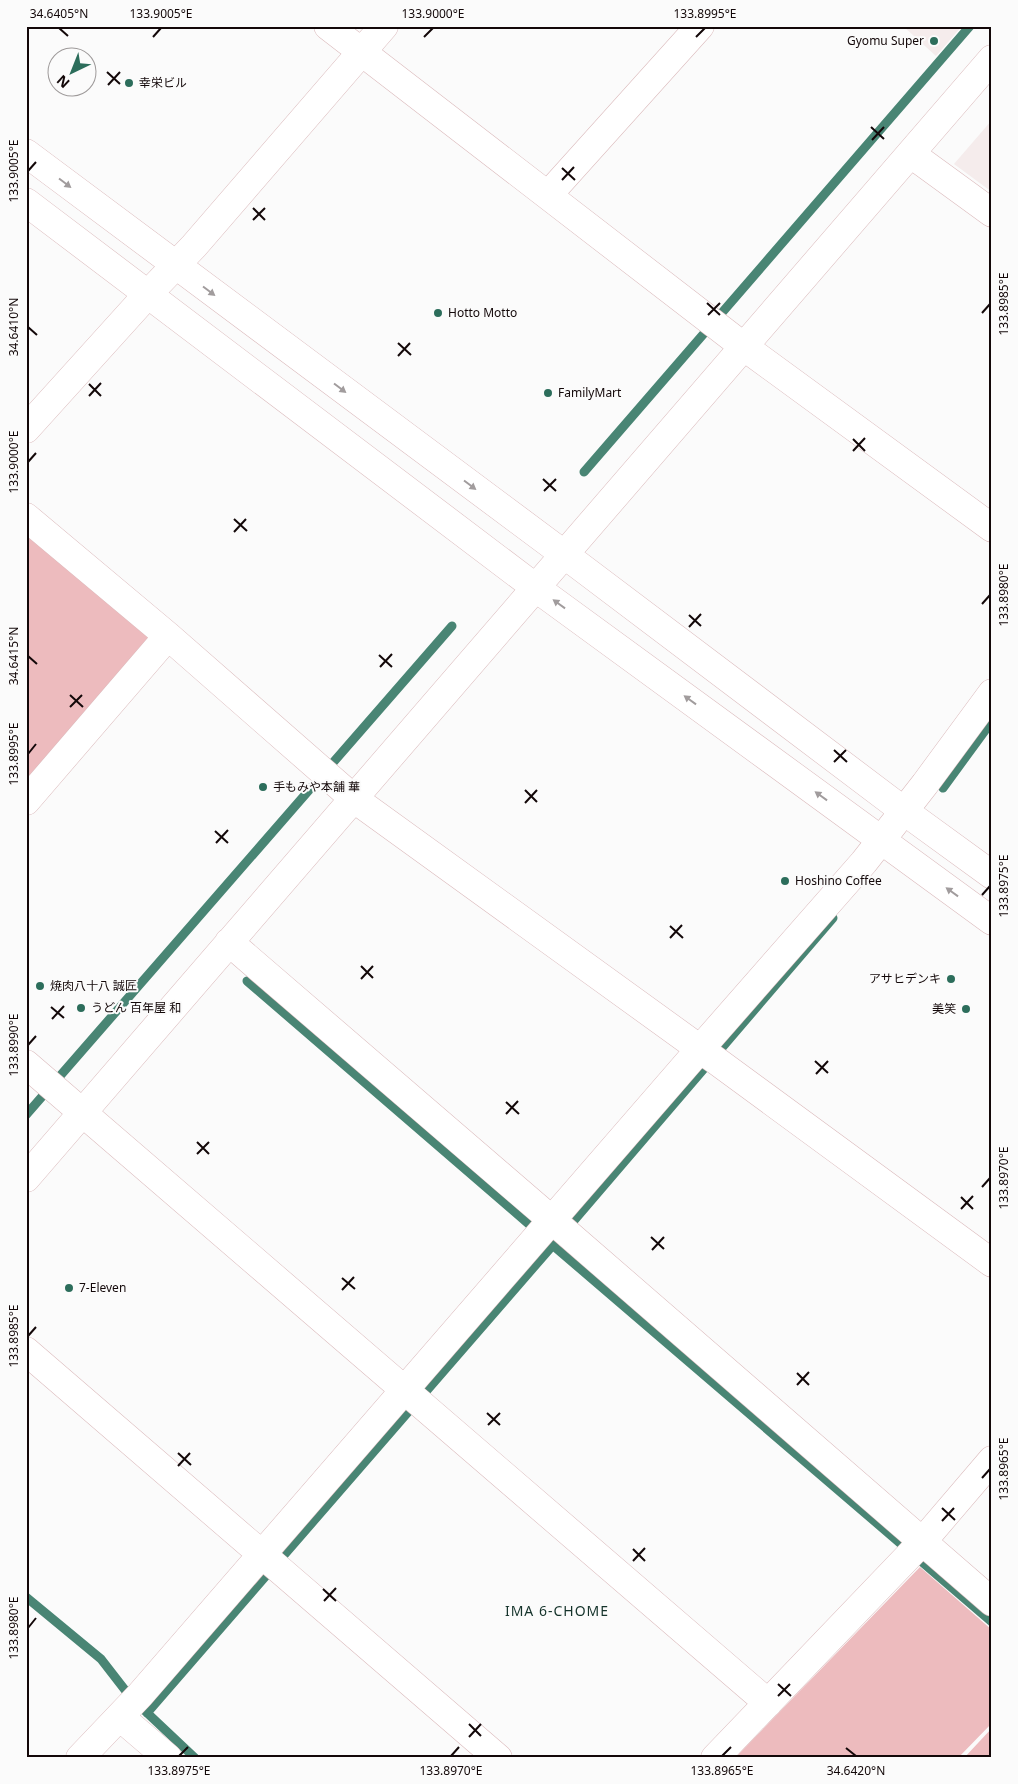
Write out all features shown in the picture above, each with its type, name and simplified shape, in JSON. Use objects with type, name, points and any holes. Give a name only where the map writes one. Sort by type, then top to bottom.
[{"type":"street","points":[[328,26],[743,346],[992,528]]},
{"type":"street","points":[[26,430],[148,294],[194,246],[384,26]]},
{"type":"street","points":[[548,195],[700,26]]},
{"type":"street","points":[[26,1178],[992,59]]},
{"type":"street","points":[[26,154],[904,811],[992,874]]},
{"type":"street","points":[[911,154],[992,214]]},
{"type":"street","points":[[26,202],[536,588],[992,921]]},
{"type":"street","points":[[26,517],[168,636],[353,798],[709,1055],[992,1263]]},
{"type":"street","points":[[26,800],[168,636]]},
{"type":"street","points":[[80,1758],[270,1562],[412,1398],[552,1229],[709,1055],[881,841],[992,693]]},
{"type":"street","points":[[229,942],[915,1550],[992,1602]]},
{"type":"street","points":[[43,1078],[768,1703]]},
{"type":"street","points":[[26,1352],[498,1758]]},
{"type":"street","points":[[715,1758],[915,1550],[992,1460]]},
{"type":"street","points":[[130,1706],[168,1758]]},
{"type":"shaded area","name":"Gyomu Super","points":[[903,26],[962,26],[936,56]]},
{"type":"shaded area","points":[[992,120],[992,192],[954,164]]},
{"type":"shaded area","points":[[26,529],[155,639],[26,785]]},
{"type":"shaded area","points":[[920,1567],[992,1630],[992,1723],[958,1758],[735,1758]]},
{"type":"shaded area","points":[[992,1728],[992,1758],[964,1758]]},
{"type":"waterway","points":[[584,472],[970,26]]},
{"type":"waterway","points":[[26,1115],[452,626]]},
{"type":"waterway","points":[[943,788],[992,721]]},
{"type":"waterway","points":[[147,1713],[553,1245],[833,918]]},
{"type":"waterway","points":[[247,981],[538,1232]]},
{"type":"waterway","points":[[549,1242],[992,1622]]},
{"type":"waterway","points":[[26,1597],[101,1659],[132,1699]]},
{"type":"waterway","points":[[143,1709],[195,1758]]},
{"type":"place","name":"Gyomu Super","points":[[934,41]]},
{"type":"place","name":"幸栄ビル","points":[[129,83]]},
{"type":"place","name":"Hotto Motto","points":[[438,313]]},
{"type":"place","name":"FamilyMart","points":[[548,393]]},
{"type":"place","name":"手もみや本舗 華","points":[[263,787]]},
{"type":"place","name":"Hoshino Coffee","points":[[785,881]]},
{"type":"place","name":"アサヒデンキ","points":[[951,979]]},
{"type":"place","name":"焼肉八十八 誠匠","points":[[40,986]]},
{"type":"place","name":"うどん 百年屋 和","points":[[81,1008]]},
{"type":"place","name":"美笑","points":[[966,1009]]},
{"type":"place","name":"7-Eleven","points":[[69,1288]]},
{"type":"district","name":"IMA 6-CHOME","points":[[557,1611]]}]
